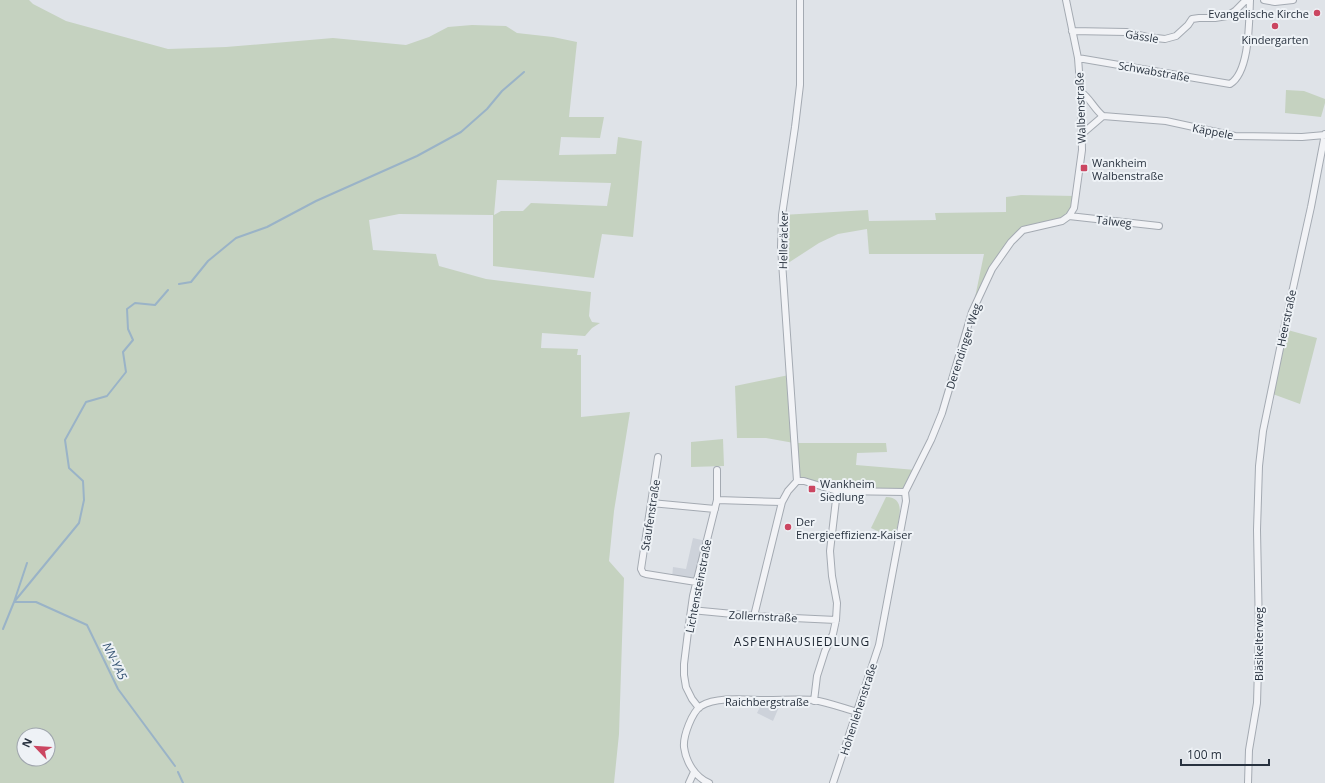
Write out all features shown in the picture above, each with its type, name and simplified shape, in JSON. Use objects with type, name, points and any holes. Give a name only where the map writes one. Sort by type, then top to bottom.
[{"type":"street","name":"Helleräcker","points":[[797,481],[781,247],[782,215],[800,85],[800,0]]},
{"type":"street","name":"Walbenstraße","points":[[1066,0],[1078,58],[1081,92],[1082,134],[1082,155],[1074,208],[1069,216]]},
{"type":"street","name":"Gässle","points":[[1072,31],[1126,32],[1147,37],[1165,39],[1176,36],[1192,19],[1227,16],[1235,12],[1246,0]]},
{"type":"street","name":"Schwabstraße","points":[[1078,58],[1230,84],[1236,81],[1246,56],[1250,0]]},
{"type":"street","points":[[1264,0],[1275,2],[1293,0]]},
{"type":"street","points":[[1081,92],[1087,96],[1096,111],[1103,116],[1082,134]]},
{"type":"street","name":"Käppele","points":[[1103,116],[1166,121],[1235,136],[1302,137],[1325,134]]},
{"type":"street","name":"Heerstraße","points":[[1258,504],[1259,466],[1263,432],[1325,134]]},
{"type":"street","name":"Talweg","points":[[1069,216],[1159,226]]},
{"type":"street","name":"Derendinger Weg","points":[[906,492],[939,420],[972,312],[992,269],[1011,242],[1024,230],[1062,221],[1069,216]]},
{"type":"street","name":"Staufenstraße","points":[[658,457],[641,569],[643,573],[646,574],[696,582]]},
{"type":"street","name":"Lichtensteinstraße","points":[[699,708],[686,687],[684,676],[685,659],[696,582],[715,510],[717,470]]},
{"type":"street","points":[[754,616],[782,502],[788,491],[797,481],[804,481],[838,491],[906,492]]},
{"type":"street","points":[[814,700],[817,676],[825,651],[834,634],[836,620],[837,603],[832,576],[830,551],[838,491]]},
{"type":"street","name":"Hohenlehenstraße","points":[[833,783],[879,645],[906,501],[906,492]]},
{"type":"street","points":[[716,500],[782,502]]},
{"type":"street","points":[[651,503],[715,510]]},
{"type":"street","name":"Bläsikelterweg","points":[[1248,783],[1249,750],[1257,703],[1259,632],[1257,530],[1258,504]]},
{"type":"street","name":"Zollernstraße","points":[[691,610],[754,616],[836,620]]},
{"type":"street","name":"Raichbergstraße","points":[[699,708],[715,701],[814,700],[857,712]]},
{"type":"street","points":[[699,708],[686,732],[684,739],[685,749],[694,772],[709,783]]},
{"type":"street","points":[[689,783],[694,772]]},
{"type":"shaded area","points":[[693,538],[706,541],[696,582],[672,578],[673,567],[686,569]]},
{"type":"shaded area","points":[[767,704],[779,707],[773,721],[757,713],[761,705],[765,707]]},
{"type":"green space","points":[[0,0],[29,0],[33,4],[66,21],[168,49],[226,47],[333,38],[406,45],[429,37],[448,27],[472,25],[506,26],[517,33],[553,37],[577,42],[569,117],[604,117],[600,138],[561,137],[559,155],[616,154],[618,137],[642,141],[633,237],[602,234],[594,278],[493,266],[493,215],[399,214],[369,220],[373,250],[436,254],[439,266],[486,279],[591,292],[589,316],[592,322],[600,323],[592,328],[585,336],[542,333],[541,348],[578,349],[577,355],[581,355],[581,417],[630,412],[614,511],[609,561],[624,578],[619,734],[614,783],[0,783]],"holes":[[[497,180],[611,183],[607,206],[531,203],[523,211],[501,211],[494,215]]]},
{"type":"green space","points":[[1286,90],[1304,91],[1325,99],[1321,117],[1285,113]]},
{"type":"green space","points":[[1021,195],[1076,196],[1069,216],[1024,230],[992,269],[972,312],[984,254],[869,254],[867,229],[838,234],[819,243],[782,267],[782,215],[868,210],[869,221],[936,220],[935,213],[1006,212],[1006,197]]},
{"type":"green space","points":[[1284,329],[1317,338],[1300,404],[1270,393]]},
{"type":"green space","points":[[789,375],[794,443],[766,438],[737,438],[735,386]]},
{"type":"green space","points":[[723,439],[724,466],[691,467],[691,442]]},
{"type":"green space","points":[[794,443],[886,443],[887,452],[857,453],[856,465],[916,470],[905,492],[837,491],[797,481]]},
{"type":"green space","points":[[886,497],[893,498],[899,507],[899,520],[894,539],[871,528]]},
{"type":"waterway","points":[[179,284],[191,282],[208,261],[236,238],[267,227],[316,201],[417,156],[461,132],[487,109],[502,91],[524,72]]},
{"type":"waterway","points":[[14,602],[79,523],[84,500],[83,481],[69,468],[65,440],[86,402],[107,396],[126,372],[123,352],[133,340],[128,329],[127,309],[135,303],[155,305],[168,290]]},
{"type":"waterway","points":[[3,629],[27,563]]},
{"type":"waterway","name":"NN-YA5","points":[[14,602],[36,602],[87,625],[118,689],[175,766]]},
{"type":"waterway","points":[[178,772],[183,783]]},
{"type":"place","name":"Evangelische Kirche","points":[[1317,13]]},
{"type":"place","name":"Kindergarten","points":[[1275,26]]},
{"type":"place","name":"Wankheim Walbenstraße","points":[[1084,168]]},
{"type":"place","name":"Wankheim Siedlung","points":[[812,489]]},
{"type":"place","name":"Der Energieeffizienz-Kaiser","points":[[788,527]]},
{"type":"district","name":"ASPENHAUSIEDLUNG","points":[[802,641]]}]
